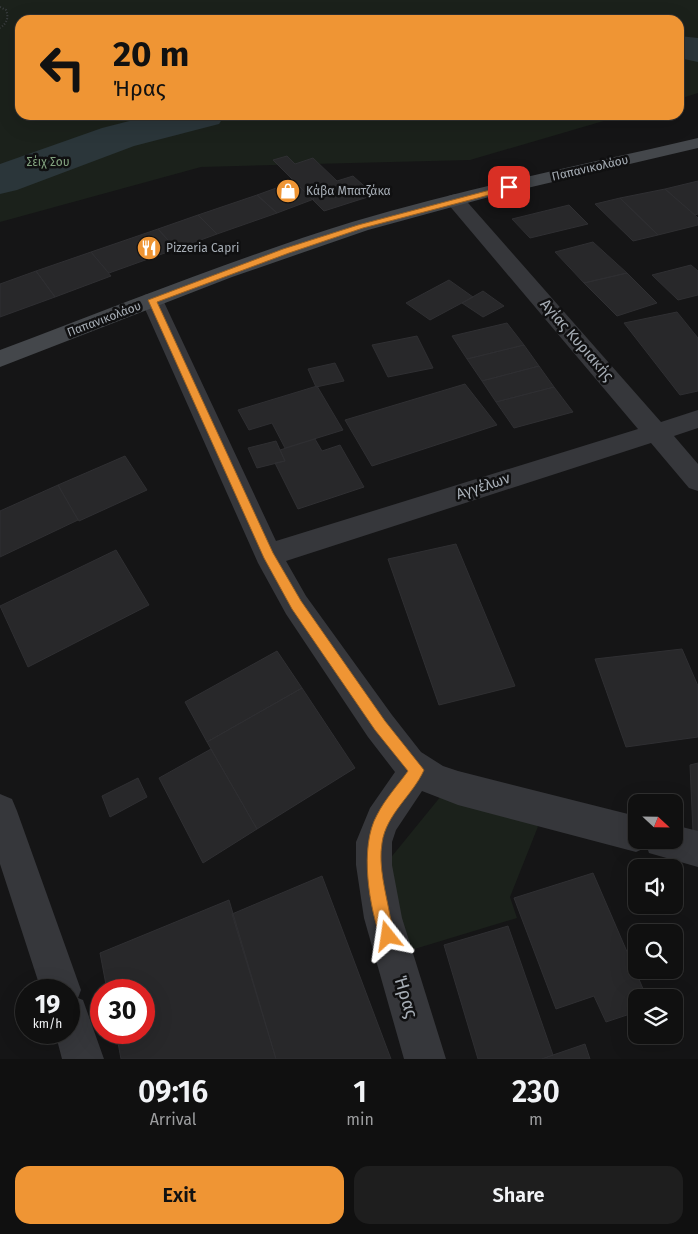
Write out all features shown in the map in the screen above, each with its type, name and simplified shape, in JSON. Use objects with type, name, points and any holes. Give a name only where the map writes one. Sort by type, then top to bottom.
[{"type":"main road","name":"Παπανικολάου","points":[[0,359],[152,300],[286,251],[360,227],[455,200],[698,143]]},
{"type":"street","name":"Αγίας Κυριακής","points":[[455,200],[657,431],[698,481]]},
{"type":"street","points":[[152,300],[268,555],[296,605],[380,726],[409,763],[433,779],[458,788],[628,832]]},
{"type":"street","name":"Αγγέλων","points":[[268,555],[657,431],[698,420]]},
{"type":"street","name":"Ήρας","points":[[417,770],[382,820],[374,842],[374,865],[383,918],[425,1059]]},
{"type":"street","points":[[0,811],[57,979]]},
{"type":"street","points":[[683,845],[698,849]]},
{"type":"street","points":[[78,1044],[83,1059]]},
{"type":"path","points":[[0,7],[6,10],[8,16],[5,24],[0,28]]},
{"type":"green space","name":"Σέιχ Σου","points":[[0,0],[698,0],[698,93],[684,97],[684,15],[15,15],[15,120],[607,120],[470,160],[201,167],[0,222]]},
{"type":"green space","points":[[441,796],[539,824],[510,897],[517,918],[408,951],[384,866]]},
{"type":"building","points":[[287,156],[295,164],[313,158],[337,181],[353,176],[374,195],[324,211],[273,160]]},
{"type":"building","points":[[698,181],[698,214],[695,215],[665,189]]},
{"type":"building","points":[[293,182],[314,199],[277,213],[257,195]]},
{"type":"building","points":[[665,189],[698,218],[698,225],[658,235],[620,198]]},
{"type":"building","points":[[257,195],[277,213],[217,234],[198,215]]},
{"type":"building","points":[[620,198],[658,235],[633,241],[595,204]]},
{"type":"building","points":[[569,205],[588,224],[530,238],[512,219]]},
{"type":"building","points":[[198,215],[217,234],[176,249],[158,229]]},
{"type":"building","points":[[158,229],[176,249],[109,273],[91,252]]},
{"type":"building","points":[[593,242],[627,273],[584,283],[555,252]]},
{"type":"building","points":[[91,252],[111,276],[55,297],[36,271]]},
{"type":"building","points":[[691,265],[698,271],[698,295],[678,300],[652,275]]},
{"type":"building","points":[[36,271],[55,297],[0,317],[0,284]]},
{"type":"building","points":[[627,273],[657,303],[617,316],[584,283]]},
{"type":"building","points":[[449,280],[473,297],[430,320],[406,303]]},
{"type":"building","points":[[483,291],[504,306],[483,317],[462,303]]},
{"type":"building","points":[[677,312],[698,338],[698,391],[680,395],[624,323]]},
{"type":"building","points":[[507,323],[524,345],[467,359],[452,336]]},
{"type":"building","points":[[417,336],[433,368],[388,377],[372,345]]},
{"type":"building","points":[[524,345],[539,366],[482,381],[467,359]]},
{"type":"building","points":[[335,363],[344,381],[316,387],[308,369]]},
{"type":"building","points":[[539,366],[554,387],[496,402],[482,381]]},
{"type":"building","points":[[465,384],[497,425],[372,466],[345,420]]},
{"type":"building","points":[[317,386],[343,430],[285,448],[272,423],[249,430],[238,410]]},
{"type":"building","points":[[554,387],[573,412],[514,428],[496,402]]},
{"type":"building","points":[[315,439],[322,451],[340,445],[364,487],[298,509],[275,463],[285,461],[280,450]]},
{"type":"building","points":[[276,441],[285,461],[257,468],[248,448]]},
{"type":"building","points":[[125,456],[147,490],[79,521],[58,485]]},
{"type":"building","points":[[58,485],[78,520],[0,557],[0,511]]},
{"type":"building","points":[[456,544],[515,686],[439,705],[388,559]]},
{"type":"building","points":[[116,550],[149,605],[28,667],[0,606]]},
{"type":"building","points":[[682,649],[698,686],[698,737],[626,747],[595,659]]},
{"type":"building","points":[[277,651],[302,688],[207,742],[185,702]]},
{"type":"building","points":[[302,688],[355,768],[257,829],[207,742]]},
{"type":"building","points":[[211,749],[257,829],[203,863],[159,778]]},
{"type":"building","points":[[698,763],[698,834],[693,832],[690,765]]},
{"type":"building","points":[[138,778],[147,797],[110,817],[102,796]]},
{"type":"building","points":[[593,873],[628,954],[628,979],[639,979],[643,989],[628,989],[628,1015],[606,1022],[594,996],[556,1009],[514,898]]},
{"type":"building","points":[[322,876],[391,1059],[276,1059],[232,914]]},
{"type":"building","points":[[229,900],[276,1059],[121,1059],[118,1044],[155,1044],[155,979],[105,979],[100,953]]},
{"type":"building","points":[[508,926],[553,1055],[542,1059],[478,1059],[444,945]]},
{"type":"building","points":[[585,1044],[590,1059],[542,1059],[553,1055]]},
{"type":"waterway","points":[[684,48],[698,50]]},
{"type":"waterway","points":[[0,180],[118,137],[184,120]]},
{"type":"place","name":"Κάβα Μπατζάκα","points":[[288,191]]},
{"type":"place","name":"Pizzeria Capri","points":[[149,248]]},
{"type":"route","points":[[388,936],[374,865],[374,842],[382,820],[417,770],[409,763],[380,726],[296,605],[268,555],[152,300],[286,251],[360,227],[509,187]]}]
